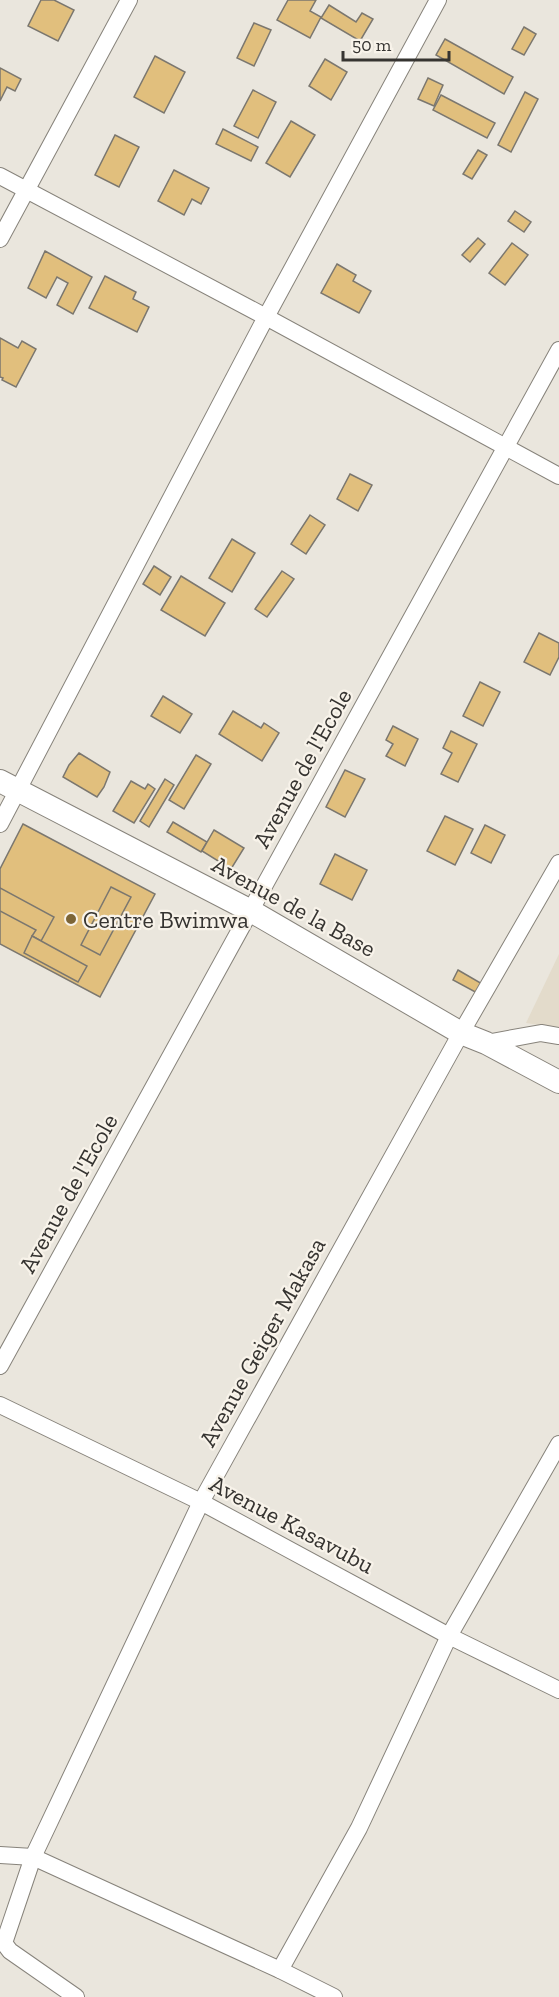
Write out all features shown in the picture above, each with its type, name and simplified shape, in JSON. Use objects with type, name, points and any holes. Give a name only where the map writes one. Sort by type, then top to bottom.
[{"type":"main road","name":"Avenue de la Base","points":[[9,786],[251,911],[460,1033],[486,1043],[559,1082]]},
{"type":"street","points":[[0,240],[129,0]]},
{"type":"street","points":[[0,824],[9,786],[438,0]]},
{"type":"street","points":[[0,176],[559,476]]},
{"type":"street","name":"Avenue de l'Ecole","points":[[0,1366],[559,350]]},
{"type":"street","name":"Avenue Geiger Makasa","points":[[76,1997],[10,1951],[4,1943],[33,1857],[201,1502],[460,1033],[559,863]]},
{"type":"street","points":[[486,1043],[541,1033],[559,1036]]},
{"type":"street","name":"Avenue Kasavubu","points":[[0,1405],[201,1502],[449,1636],[559,1690]]},
{"type":"street","points":[[280,1970],[359,1828],[449,1636],[559,1444]]},
{"type":"street","points":[[0,1854],[33,1857],[334,1997]]},
{"type":"shaded area","points":[[559,954],[559,1028],[526,1023]]},
{"type":"building","points":[[41,0],[54,0],[74,10],[58,41],[28,26]]},
{"type":"building","points":[[288,0],[316,0],[310,11],[321,17],[310,38],[277,20]]},
{"type":"building","points":[[329,5],[356,22],[362,13],[373,19],[360,41],[321,18]]},
{"type":"building","points":[[254,23],[271,30],[254,66],[237,58]]},
{"type":"building","points":[[524,27],[536,34],[524,55],[512,49]]},
{"type":"building","points":[[445,39],[513,77],[504,94],[436,55]]},
{"type":"building","points":[[155,56],[185,72],[164,113],[134,97]]},
{"type":"building","points":[[325,59],[347,72],[331,100],[309,86]]},
{"type":"building","points":[[0,68],[21,79],[15,91],[7,87],[0,101]]},
{"type":"building","points":[[428,78],[443,85],[434,106],[418,99]]},
{"type":"building","points":[[253,90],[276,102],[258,138],[234,126]]},
{"type":"building","points":[[525,92],[538,99],[511,152],[498,145]]},
{"type":"building","points":[[441,95],[495,123],[487,138],[433,110]]},
{"type":"building","points":[[291,121],[315,135],[290,177],[266,163]]},
{"type":"building","points":[[223,129],[258,147],[251,161],[216,144]]},
{"type":"building","points":[[115,135],[139,147],[119,187],[95,175]]},
{"type":"building","points":[[478,150],[487,155],[472,179],[463,174]]},
{"type":"building","points":[[174,170],[209,188],[201,204],[192,199],[184,215],[158,201]]},
{"type":"building","points":[[515,211],[531,222],[524,232],[508,221]]},
{"type":"building","points":[[478,238],[485,244],[470,262],[462,255]]},
{"type":"building","points":[[512,243],[528,255],[505,285],[489,273]]},
{"type":"building","points":[[45,251],[92,277],[73,314],[57,305],[68,283],[57,277],[46,298],[28,288]]},
{"type":"building","points":[[337,264],[356,275],[353,281],[371,291],[359,313],[321,293]]},
{"type":"building","points":[[105,276],[136,292],[133,299],[149,307],[137,332],[89,308]]},
{"type":"building","points":[[0,338],[18,348],[22,341],[36,349],[16,387],[0,377]]},
{"type":"building","points":[[350,474],[372,485],[358,511],[337,499]]},
{"type":"building","points":[[310,515],[325,525],[306,554],[291,544]]},
{"type":"building","points":[[232,539],[255,553],[232,592],[209,578]]},
{"type":"building","points":[[154,566],[171,577],[160,595],[143,584]]},
{"type":"building","points":[[282,571],[294,579],[267,617],[255,609]]},
{"type":"building","points":[[181,576],[225,603],[205,636],[161,610]]},
{"type":"building","points":[[539,633],[559,643],[559,657],[550,675],[524,662]]},
{"type":"building","points":[[480,682],[500,692],[483,726],[463,716]]},
{"type":"building","points":[[163,696],[192,714],[180,733],[151,716]]},
{"type":"building","points":[[233,711],[261,728],[264,723],[279,733],[262,761],[219,734]]},
{"type":"building","points":[[393,726],[418,739],[405,766],[386,756],[393,744],[386,740]]},
{"type":"building","points":[[451,731],[477,744],[458,782],[441,774],[452,753],[443,748]]},
{"type":"building","points":[[79,753],[110,772],[97,797],[63,777]]},
{"type":"building","points":[[196,755],[211,764],[184,809],[169,800]]},
{"type":"building","points":[[345,770],[365,779],[345,817],[326,807]]},
{"type":"building","points":[[165,779],[174,785],[149,827],[140,821]]},
{"type":"building","points":[[131,781],[145,789],[148,784],[155,789],[134,823],[113,811]]},
{"type":"building","points":[[445,816],[473,829],[455,865],[427,851]]},
{"type":"building","points":[[173,822],[207,842],[201,852],[167,832]]},
{"type":"building","name":"Centre Bwimwa","points":[[23,824],[155,894],[100,997],[0,944],[0,869]]},
{"type":"building","points":[[485,825],[505,835],[491,863],[471,853]]},
{"type":"building","points":[[214,830],[244,848],[231,869],[202,851]]},
{"type":"building","points":[[335,854],[367,870],[352,900],[320,884]]},
{"type":"building","points":[[111,887],[131,897],[100,955],[81,945]]},
{"type":"building","points":[[0,888],[54,917],[41,941],[32,936],[36,930],[0,911]]},
{"type":"building","points":[[32,936],[87,966],[78,982],[24,953]]},
{"type":"building","points":[[458,970],[484,985],[479,994],[453,980]]},
{"type":"place","name":"Centre Bwimwa","points":[[71,919]]}]
